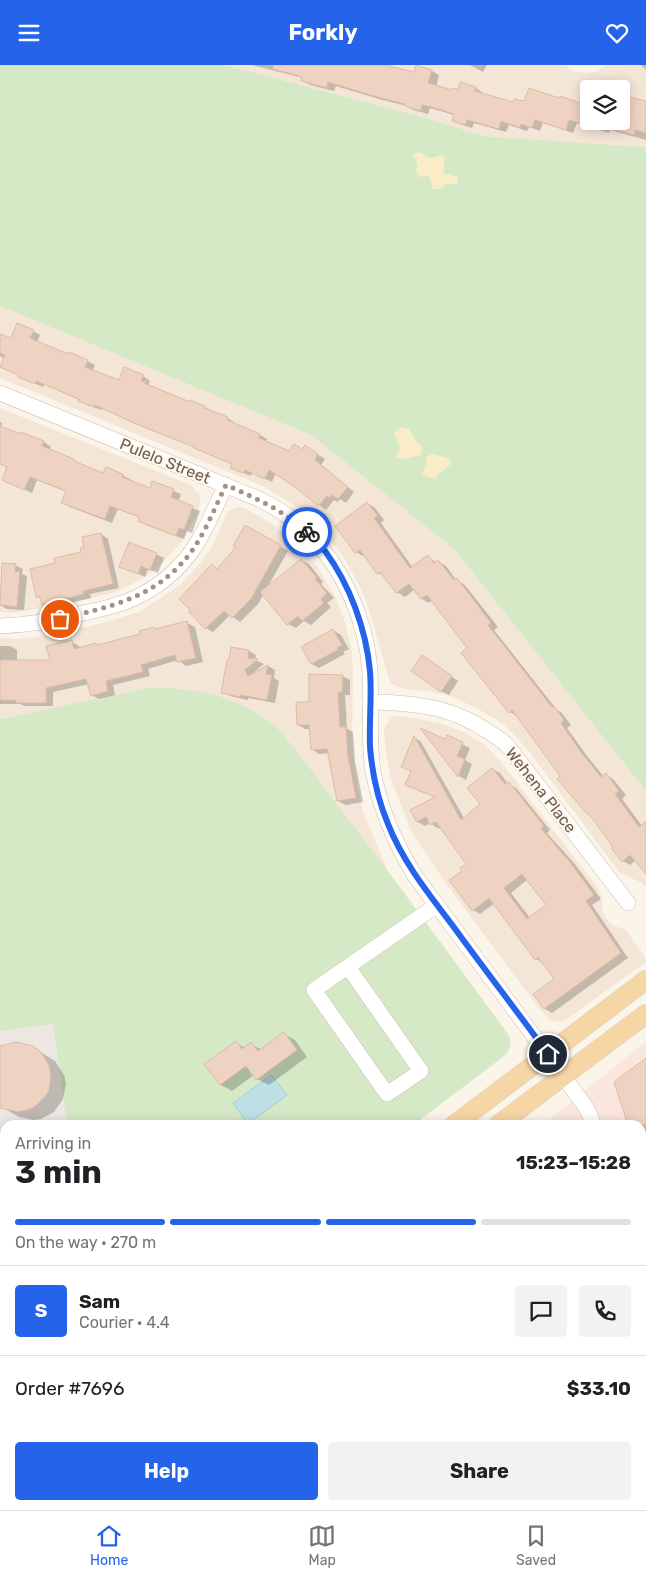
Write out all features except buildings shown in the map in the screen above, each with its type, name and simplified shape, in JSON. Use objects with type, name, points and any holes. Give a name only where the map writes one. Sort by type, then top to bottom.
[{"type":"main road","points":[[461,1120],[646,980]]},
{"type":"main road","points":[[505,1120],[646,1014]]},
{"type":"street","name":"Pulelo Street","points":[[0,393],[259,499],[286,515],[306,530],[325,551],[342,579],[358,615],[368,654],[371,702],[370,746],[373,771],[387,823],[400,851],[415,876],[548,1054],[585,1106],[592,1120]]},
{"type":"street","points":[[0,626],[42,623],[117,605],[157,585],[189,556],[226,485]]},
{"type":"street","name":"Wehena Place","points":[[371,702],[418,704],[446,710],[490,731],[507,745],[628,903]]},
{"type":"street","points":[[348,967],[420,1071],[387,1094],[314,990],[437,905]]},
{"type":"shaded area","points":[[224,65],[566,65],[573,71],[586,73],[598,71],[605,65],[646,65],[646,147],[485,136],[412,114]]},
{"type":"shaded area","points":[[0,306],[311,435],[454,549],[646,791],[646,887],[640,882],[620,873],[528,750],[505,725],[451,696],[428,691],[404,689],[392,684],[367,603],[359,585],[343,556],[303,511],[265,487],[0,378]]},
{"type":"shaded area","points":[[0,408],[191,485],[199,494],[200,501],[198,512],[182,541],[160,566],[142,579],[116,592],[66,604],[13,613],[0,612]]},
{"type":"shaded area","points":[[236,507],[245,508],[295,541],[318,568],[335,596],[345,622],[351,647],[353,667],[352,742],[355,773],[363,811],[388,871],[293,746],[276,727],[23,714],[0,719],[0,638],[19,639],[52,635],[139,612],[179,586],[211,549],[227,513]]},
{"type":"shaded area","points":[[396,716],[440,723],[464,732],[485,745],[501,762],[598,888],[606,918],[612,925],[626,930],[646,959],[646,962],[564,1021],[557,1022],[551,1020],[540,1010],[445,882],[412,833],[391,780],[385,747],[384,728],[391,718]]},
{"type":"shaded area","points":[[53,1024],[66,1120],[0,1120],[0,1031]]},
{"type":"shaded area","points":[[646,1041],[646,1120],[549,1120]]},
{"type":"green space","points":[[0,65],[224,65],[412,114],[485,136],[646,147],[646,791],[454,549],[311,435],[0,306]]},
{"type":"green space","points":[[148,688],[199,691],[230,700],[260,715],[278,728],[293,746],[388,871],[508,1034],[510,1037],[509,1049],[503,1057],[420,1120],[66,1120],[53,1024],[0,1031],[0,719]]},
{"type":"sand","points":[[419,152],[430,158],[443,155],[445,159],[443,173],[458,177],[457,184],[446,184],[440,189],[433,189],[429,176],[419,177],[416,171],[418,165],[413,155]]},
{"type":"sand","points":[[401,427],[409,429],[423,448],[421,455],[403,459],[396,457],[400,448],[394,433]]},
{"type":"sand","points":[[431,454],[448,458],[451,462],[435,479],[422,475],[427,457]]},
{"type":"water","points":[[271,1075],[287,1095],[253,1120],[245,1120],[233,1103]]},
{"type":"way so far","points":[[60,619],[117,605],[157,585],[172,573],[189,556],[226,485],[259,499],[286,515],[307,532]]},
{"type":"route","points":[[307,532],[325,551],[342,579],[355,607],[362,630],[370,671],[370,746],[373,771],[387,823],[400,851],[415,876],[548,1054]]}]
